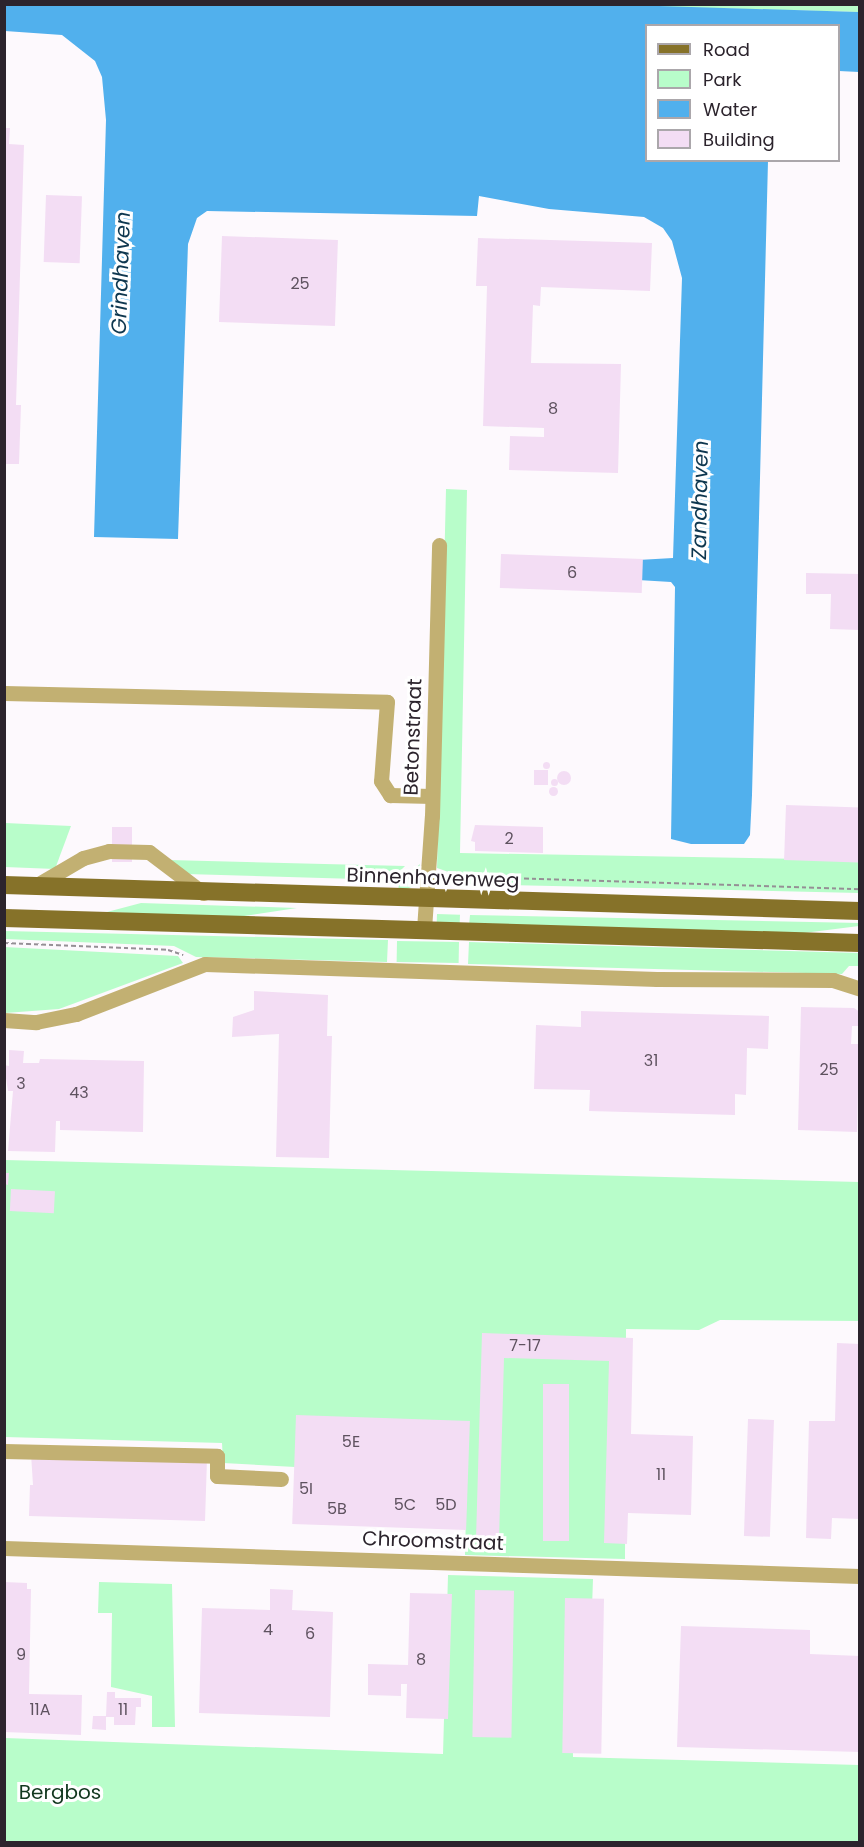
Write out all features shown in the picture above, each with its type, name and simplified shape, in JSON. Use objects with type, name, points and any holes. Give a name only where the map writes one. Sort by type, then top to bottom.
[{"type":"main road","name":"Binnenhavenweg","points":[[4,885],[426,900],[860,911]]},
{"type":"main road","points":[[4,918],[860,943]]},
{"type":"street","name":"Betonstraat","points":[[423,929],[432,796],[439,544]]},
{"type":"street","points":[[4,693],[387,702],[381,781],[390,795],[432,796]]},
{"type":"street","points":[[37,885],[83,858],[109,851],[149,852],[203,893]]},
{"type":"street","points":[[4,1020],[36,1022],[76,1014],[205,964],[645,979],[833,980],[860,989]]},
{"type":"street","points":[[4,1451],[217,1456],[217,1476],[280,1479]]},
{"type":"street","name":"Chroomstraat","points":[[4,1548],[860,1576]]},
{"type":"path","name":"Binnenhavenweg","points":[[382,880],[427,876],[860,889]]},
{"type":"path","points":[[4,943],[168,950],[205,964]]},
{"type":"green space","points":[[859,4],[859,12],[594,5]]},
{"type":"green space","points":[[446,489],[467,490],[460,853],[859,860],[859,893],[470,884],[466,878],[437,868]]},
{"type":"green space","points":[[5,823],[71,826],[55,869],[5,867]]},
{"type":"green space","points":[[169,860],[405,866],[391,880],[186,874]]},
{"type":"green space","points":[[420,864],[414,886],[398,892],[399,883]]},
{"type":"green space","points":[[141,903],[297,908],[231,918],[107,912]]},
{"type":"green space","points":[[437,914],[460,915],[460,927],[437,926]]},
{"type":"green space","points":[[470,915],[860,923],[859,926],[788,935],[469,926]]},
{"type":"green space","points":[[5,931],[388,940],[387,962],[196,957],[174,946],[5,939]]},
{"type":"green space","points":[[397,941],[459,942],[459,963],[397,962]]},
{"type":"green space","points":[[469,942],[860,953],[859,966],[849,966],[842,974],[468,964]]},
{"type":"green space","points":[[4,947],[178,956],[183,963],[59,1009],[5,1013]]},
{"type":"green space","points":[[5,1160],[859,1182],[859,1321],[720,1320],[699,1330],[626,1329],[625,1559],[465,1555],[468,1430],[295,1467],[223,1463],[222,1443],[5,1437]]},
{"type":"green space","name":"Bergbos","points":[[448,1575],[593,1579],[590,1666],[572,1666],[573,1757],[859,1765],[859,1842],[5,1842],[5,1738],[443,1754]]},
{"type":"green space","points":[[99,1582],[172,1584],[175,1727],[152,1727],[152,1696],[111,1687],[112,1613],[98,1613]]},
{"type":"water","points":[[5,4],[594,4],[859,12],[859,72],[840,71],[840,24],[645,24],[645,162],[768,162],[752,795],[750,835],[744,844],[691,844],[671,839],[675,587],[671,582],[638,580],[638,560],[673,558],[682,278],[672,241],[663,228],[644,217],[549,209],[479,196],[477,216],[207,211],[197,218],[188,244],[178,539],[94,537],[106,120],[102,77],[95,61],[62,35],[5,31]]},
{"type":"building","points":[[4,128],[10,128],[9,144],[24,145],[16,405],[21,405],[19,464],[4,464]]},
{"type":"building","points":[[46,195],[82,196],[80,263],[44,262]]},
{"type":"building","points":[[222,236],[338,240],[335,326],[219,322]]},
{"type":"building","points":[[478,238],[652,243],[650,291],[541,287],[540,306],[533,305],[531,363],[621,364],[618,473],[509,470],[510,436],[544,437],[544,428],[483,426],[487,286],[476,286]]},
{"type":"building","points":[[501,554],[643,559],[642,593],[500,588]]},
{"type":"building","points":[[806,573],[860,574],[860,630],[830,629],[831,594],[806,594]]},
{"type":"building","points":[[546,762],[549,765],[546,768],[543,765]]},
{"type":"building","points":[[534,770],[548,770],[548,785],[534,785]]},
{"type":"building","points":[[564,771],[569,773],[571,778],[569,783],[564,785],[559,783],[557,778],[559,773]]},
{"type":"building","points":[[554,779],[557,782],[554,785],[551,782]]},
{"type":"building","points":[[553,786],[558,791],[553,796],[548,791]]},
{"type":"building","points":[[786,805],[860,808],[858,863],[784,860]]},
{"type":"building","points":[[475,825],[543,827],[543,853],[475,851],[475,842],[471,841]]},
{"type":"building","points":[[112,827],[132,827],[132,862],[112,862]]},
{"type":"building","points":[[254,991],[328,995],[327,1036],[332,1036],[329,1158],[276,1157],[279,1034],[232,1037],[233,1017],[254,1010]]},
{"type":"building","points":[[801,1007],[854,1008],[860,1012],[860,1026],[852,1026],[851,1044],[859,1044],[857,1132],[798,1130]]},
{"type":"building","points":[[581,1011],[769,1016],[768,1049],[747,1048],[746,1095],[735,1094],[735,1115],[589,1111],[590,1090],[534,1089],[536,1025],[581,1027]]},
{"type":"building","points":[[9,1050],[24,1051],[23,1063],[39,1063],[40,1059],[144,1061],[143,1132],[60,1130],[60,1121],[56,1121],[55,1152],[8,1151],[13,1091],[8,1091],[4,1065],[9,1066]]},
{"type":"building","points":[[5,1173],[9,1173],[8,1185],[5,1184]]},
{"type":"building","points":[[11,1189],[55,1191],[54,1213],[10,1211]]},
{"type":"building","points":[[482,1333],[633,1338],[631,1434],[693,1436],[691,1515],[628,1513],[627,1544],[604,1543],[609,1361],[504,1358],[499,1540],[476,1539]]},
{"type":"building","points":[[837,1343],[860,1344],[860,1519],[832,1518],[831,1539],[806,1538],[809,1421],[835,1421]]},
{"type":"building","points":[[543,1384],[569,1384],[569,1541],[543,1541]]},
{"type":"building","points":[[296,1415],[470,1421],[466,1530],[292,1524]]},
{"type":"building","points":[[748,1419],[774,1420],[770,1537],[744,1536]]},
{"type":"building","points":[[31,1454],[207,1459],[205,1521],[29,1516],[30,1485],[33,1485]]},
{"type":"building","points":[[4,1582],[27,1583],[27,1589],[31,1589],[29,1694],[82,1695],[81,1735],[4,1732]]},
{"type":"building","points":[[270,1589],[293,1590],[292,1610],[333,1612],[330,1717],[199,1713],[202,1608],[270,1610]]},
{"type":"building","points":[[475,1590],[514,1591],[511,1738],[472,1737]]},
{"type":"building","points":[[410,1593],[452,1594],[448,1719],[406,1718],[407,1684],[401,1684],[401,1696],[368,1695],[368,1664],[408,1665]]},
{"type":"building","points":[[565,1598],[604,1599],[601,1754],[562,1753]]},
{"type":"building","points":[[681,1626],[810,1630],[810,1654],[860,1656],[860,1752],[677,1747]]},
{"type":"building","points":[[107,1692],[115,1692],[115,1698],[141,1698],[141,1707],[136,1707],[135,1725],[114,1725],[114,1717],[106,1717],[106,1730],[92,1729],[93,1716],[106,1716]]},
{"type":"water label","name":"Grindhaven","points":[[121,273]]},
{"type":"water label","name":"Zandhaven","points":[[700,500]]}]
